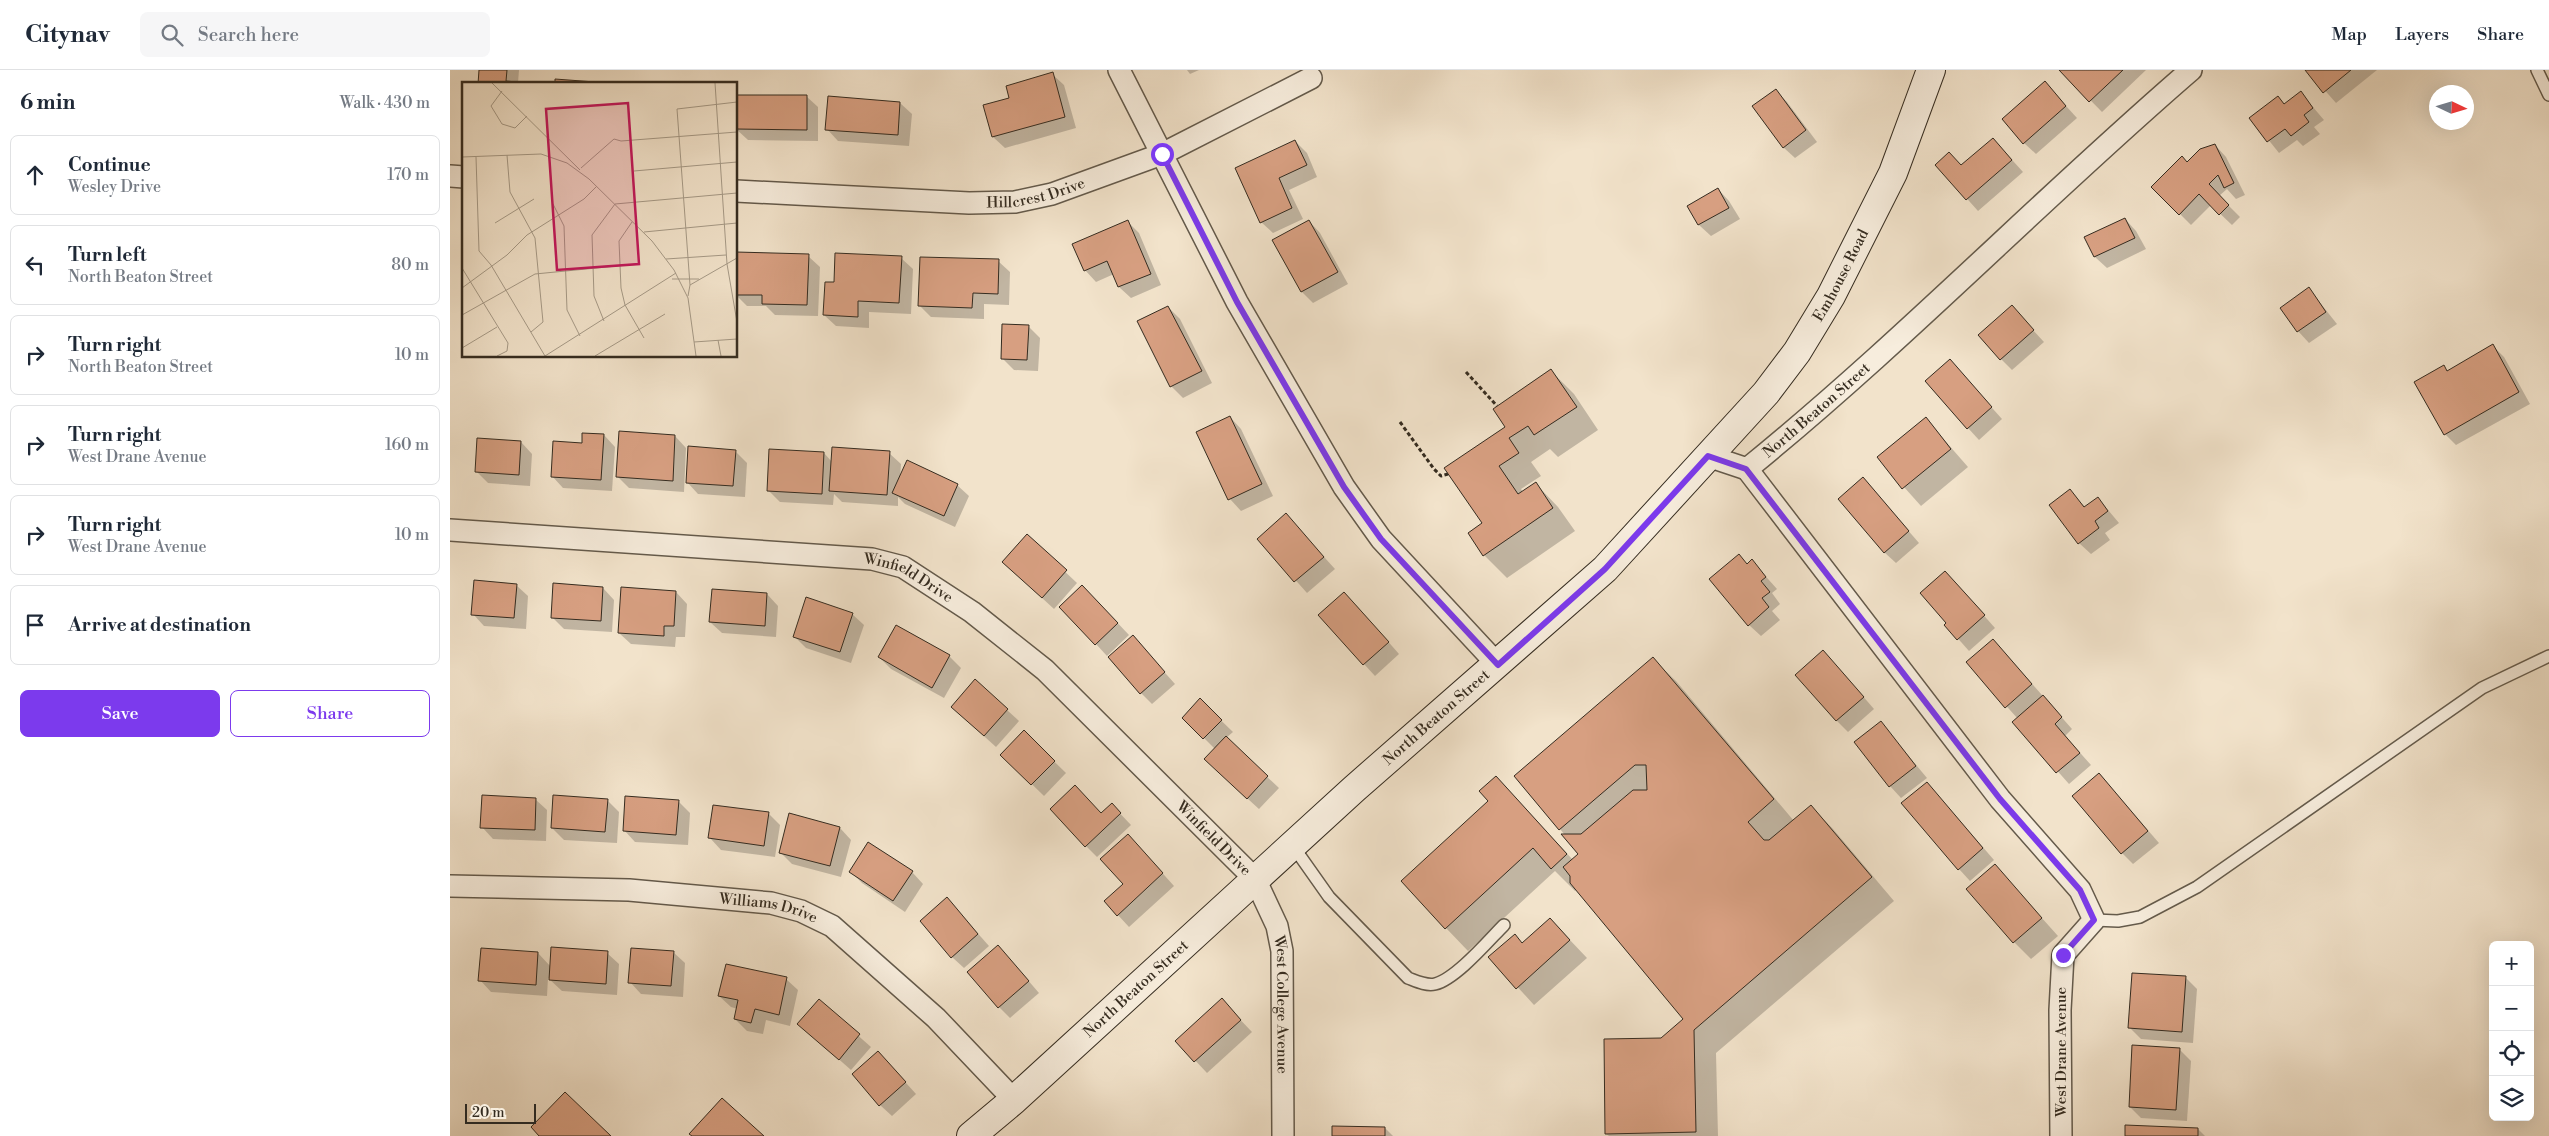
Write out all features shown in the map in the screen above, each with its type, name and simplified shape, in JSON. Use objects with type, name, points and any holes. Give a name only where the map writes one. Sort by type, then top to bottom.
[{"type":"main road","name":"Emhouse Road","points":[[1708,456],[1766,393],[1797,352],[1831,296],[1893,173],[1931,70]]},
{"type":"main road","name":"North Beaton Street","points":[[971,1136],[1014,1100],[1292,845],[1605,569],[1708,456]]},
{"type":"street","points":[[1119,70],[1237,302],[1344,487],[1381,539],[1498,665]]},
{"type":"street","name":"North Beaton Street","points":[[1746,469],[1800,426],[1977,267],[2120,130],[2191,70]]},
{"type":"street","name":"Hillcrest Drive","points":[[738,190],[969,202],[1015,202],[1052,194],[1162,154],[1311,78]]},
{"type":"street","points":[[1708,456],[1746,469],[2000,799],[2080,890],[2094,920]]},
{"type":"street","name":"Winfield Drive","points":[[450,530],[872,559],[903,568],[972,612],[1045,670],[1254,879]]},
{"type":"street","name":"West College Avenue","points":[[1254,879],[1277,926],[1282,951],[1283,1136]]},
{"type":"street","name":"Williams Drive","points":[[450,886],[629,890],[771,903],[801,911],[832,926],[936,1018],[1014,1100]]},
{"type":"street","name":"West Drane Avenue","points":[[2061,1136],[2060,1010],[2063,955],[2094,920]]},
{"type":"lane","points":[[2537,70],[2549,95]]},
{"type":"lane","points":[[2094,920],[2118,921],[2140,917],[2197,887],[2482,688],[2549,656]]},
{"type":"lane","points":[[1292,845],[1329,897],[1408,978],[1420,983],[1436,984],[1452,974],[1504,925]]},
{"type":"path","points":[[1466,372],[1497,406]]},
{"type":"path","points":[[1400,422],[1434,470],[1441,476],[1448,474]]},
{"type":"building","points":[[479,70],[507,70],[506,81],[517,82],[478,82]]},
{"type":"building","points":[[2059,70],[2123,70],[2089,102]]},
{"type":"building","points":[[2305,70],[2351,70],[2323,93]]},
{"type":"building","points":[[1053,72],[1065,117],[992,137],[983,105],[1009,98],[1006,86]]},
{"type":"building","points":[[555,79],[595,82],[555,82]]},
{"type":"building","points":[[2045,81],[2066,106],[2023,144],[2002,119]]},
{"type":"building","points":[[1776,89],[1806,130],[1783,148],[1752,106]]},
{"type":"building","points":[[2301,91],[2313,108],[2304,115],[2309,122],[2291,136],[2285,129],[2267,142],[2249,118],[2278,96],[2284,104]]},
{"type":"building","points":[[738,95],[807,95],[807,130],[738,129]]},
{"type":"building","points":[[828,96],[900,102],[898,135],[825,130]]},
{"type":"building","points":[[1993,138],[2012,160],[1966,200],[1935,165],[1949,152],[1961,165]]},
{"type":"building","points":[[1295,140],[1307,165],[1279,178],[1292,208],[1260,223],[1235,168]]},
{"type":"building","points":[[2215,144],[2234,183],[2224,188],[2218,175],[2209,184],[2229,205],[2219,215],[2199,194],[2179,215],[2151,187],[2182,156],[2187,162],[2200,149]]},
{"type":"building","points":[[1718,188],[1729,208],[1698,225],[1687,206]]},
{"type":"building","points":[[2125,218],[2135,238],[2094,257],[2084,237]]},
{"type":"building","points":[[1128,220],[1151,274],[1118,287],[1107,261],[1084,271],[1072,244]]},
{"type":"building","points":[[1309,220],[1338,272],[1301,292],[1272,240]]},
{"type":"building","points":[[738,252],[809,254],[807,305],[762,304],[762,295],[738,295]]},
{"type":"building","points":[[835,253],[902,256],[899,303],[858,301],[858,317],[823,315],[825,282],[834,282]]},
{"type":"building","points":[[920,257],[999,259],[998,294],[973,293],[972,308],[918,306]]},
{"type":"building","points":[[2309,287],[2326,312],[2297,332],[2280,308]]},
{"type":"building","points":[[2012,305],[2034,330],[2000,360],[1978,335]]},
{"type":"building","points":[[1168,306],[1202,371],[1170,387],[1137,321]]},
{"type":"building","points":[[1002,324],[1029,325],[1027,360],[1001,359]]},
{"type":"building","points":[[2493,344],[2519,392],[2444,435],[2414,382],[2444,365],[2447,371]]},
{"type":"building","points":[[1950,359],[1992,407],[1967,429],[1925,381]]},
{"type":"building","points":[[1551,369],[1577,407],[1534,435],[1528,426],[1509,438],[1519,453],[1499,466],[1518,494],[1536,482],[1553,508],[1483,556],[1468,533],[1482,523],[1444,468],[1505,427],[1493,409]]},
{"type":"building","points":[[1230,416],[1262,484],[1228,500],[1196,432]]},
{"type":"building","points":[[1926,417],[1951,449],[1902,489],[1877,457]]},
{"type":"building","points":[[619,431],[675,435],[673,481],[616,477]]},
{"type":"building","points":[[582,433],[604,434],[601,480],[551,477],[553,441],[582,443]]},
{"type":"building","points":[[477,438],[521,441],[519,475],[475,472]]},
{"type":"building","points":[[688,446],[736,450],[733,486],[686,483]]},
{"type":"building","points":[[832,447],[890,451],[887,495],[829,491]]},
{"type":"building","points":[[769,449],[824,452],[822,494],[767,491]]},
{"type":"building","points":[[907,460],[958,484],[944,516],[892,493]]},
{"type":"building","points":[[1863,477],[1909,531],[1884,553],[1838,499]]},
{"type":"building","points":[[2070,489],[2084,507],[2098,497],[2108,511],[2095,521],[2099,528],[2078,544],[2049,505]]},
{"type":"building","points":[[1286,513],[1324,557],[1294,582],[1257,539]]},
{"type":"building","points":[[1027,534],[1067,570],[1042,598],[1002,562]]},
{"type":"building","points":[[1739,554],[1747,564],[1752,559],[1766,577],[1761,581],[1770,592],[1762,598],[1769,607],[1748,626],[1709,579]]},
{"type":"building","points":[[1945,571],[1985,615],[1957,640],[1944,625],[1946,623],[1920,593]]},
{"type":"building","points":[[474,580],[517,584],[514,618],[471,615]]},
{"type":"building","points":[[553,583],[603,587],[601,621],[551,618]]},
{"type":"building","points":[[1082,585],[1118,623],[1095,645],[1059,607]]},
{"type":"building","points":[[621,587],[676,591],[674,626],[664,626],[664,636],[618,633]]},
{"type":"building","points":[[712,589],[767,593],[765,626],[709,622]]},
{"type":"building","points":[[1344,592],[1389,642],[1363,665],[1318,615]]},
{"type":"building","points":[[806,597],[853,613],[840,652],[793,637]]},
{"type":"building","points":[[896,625],[950,655],[932,688],[878,657]]},
{"type":"building","points":[[1133,635],[1165,672],[1140,694],[1108,657]]},
{"type":"building","points":[[1993,639],[2032,684],[2005,708],[1966,662]]},
{"type":"building","points":[[1823,650],[1864,697],[1836,721],[1795,675]]},
{"type":"building","points":[[1653,657],[1774,799],[1748,822],[1764,840],[1769,840],[1811,805],[1872,877],[1694,1030],[1696,1132],[1605,1134],[1604,1039],[1661,1038],[1683,1019],[1570,883],[1570,876],[1563,867],[1578,854],[1561,834],[1581,834],[1633,790],[1647,790],[1646,765],[1635,765],[1559,830],[1514,776]]},
{"type":"building","points":[[975,679],[1008,709],[984,736],[951,707]]},
{"type":"building","points":[[2043,695],[2062,717],[2055,724],[2080,753],[2056,773],[2012,722]]},
{"type":"building","points":[[1200,698],[1222,720],[1203,739],[1182,718]]},
{"type":"building","points":[[1881,721],[1916,766],[1889,787],[1854,742]]},
{"type":"building","points":[[1024,730],[1055,761],[1031,785],[1000,755]]},
{"type":"building","points":[[1226,736],[1268,776],[1247,799],[1204,759]]},
{"type":"building","points":[[2099,773],[2148,831],[2121,854],[2072,796]]},
{"type":"building","points":[[1496,776],[1567,854],[1551,869],[1533,848],[1445,929],[1401,881],[1488,801],[1479,791]]},
{"type":"building","points":[[1927,782],[1983,848],[1958,870],[1901,803]]},
{"type":"building","points":[[1075,785],[1101,813],[1112,803],[1121,813],[1085,847],[1050,809]]},
{"type":"building","points":[[482,795],[536,798],[535,830],[480,828]]},
{"type":"building","points":[[553,795],[608,799],[605,832],[551,828]]},
{"type":"building","points":[[625,796],[679,800],[676,835],[623,831]]},
{"type":"building","points":[[713,805],[769,812],[764,846],[708,838]]},
{"type":"building","points":[[789,813],[840,827],[830,866],[779,853]]},
{"type":"building","points":[[1128,834],[1163,873],[1117,916],[1104,901],[1123,884],[1100,859]]},
{"type":"building","points":[[868,842],[913,871],[893,901],[849,872]]},
{"type":"building","points":[[1995,864],[2042,918],[2013,943],[1966,889]]},
{"type":"building","points":[[947,897],[978,934],[951,958],[920,921]]},
{"type":"building","points":[[1550,918],[1570,940],[1516,989],[1488,957],[1515,934],[1522,943]]},
{"type":"building","points":[[998,945],[1029,981],[998,1008],[967,972]]},
{"type":"building","points":[[551,947],[608,951],[606,984],[549,980]]},
{"type":"building","points":[[481,948],[538,952],[536,985],[478,981]]},
{"type":"building","points":[[631,948],[674,951],[671,986],[628,983]]},
{"type":"building","points":[[726,964],[787,977],[779,1015],[755,1009],[751,1023],[734,1019],[738,1000],[718,996]]},
{"type":"building","points":[[2132,973],[2186,976],[2182,1032],[2128,1028]]},
{"type":"building","points":[[1222,998],[1241,1020],[1194,1062],[1175,1041]]},
{"type":"building","points":[[819,999],[860,1034],[839,1060],[797,1024]]},
{"type":"building","points":[[2132,1045],[2180,1048],[2176,1110],[2129,1107]]},
{"type":"building","points":[[878,1051],[906,1082],[879,1106],[852,1074]]},
{"type":"building","points":[[565,1092],[611,1136],[539,1136],[531,1127]]},
{"type":"building","points":[[722,1098],[764,1136],[692,1136],[689,1134]]},
{"type":"building","points":[[2125,1125],[2198,1128],[2198,1136],[2125,1136]]},
{"type":"building","points":[[1332,1126],[1385,1127],[1385,1136],[1332,1136]]},
{"type":"route","points":[[1162,154],[1237,302],[1344,487],[1381,539],[1498,665],[1605,569],[1708,456],[1746,469],[2000,799],[2080,890],[2094,920],[2063,955]]}]
